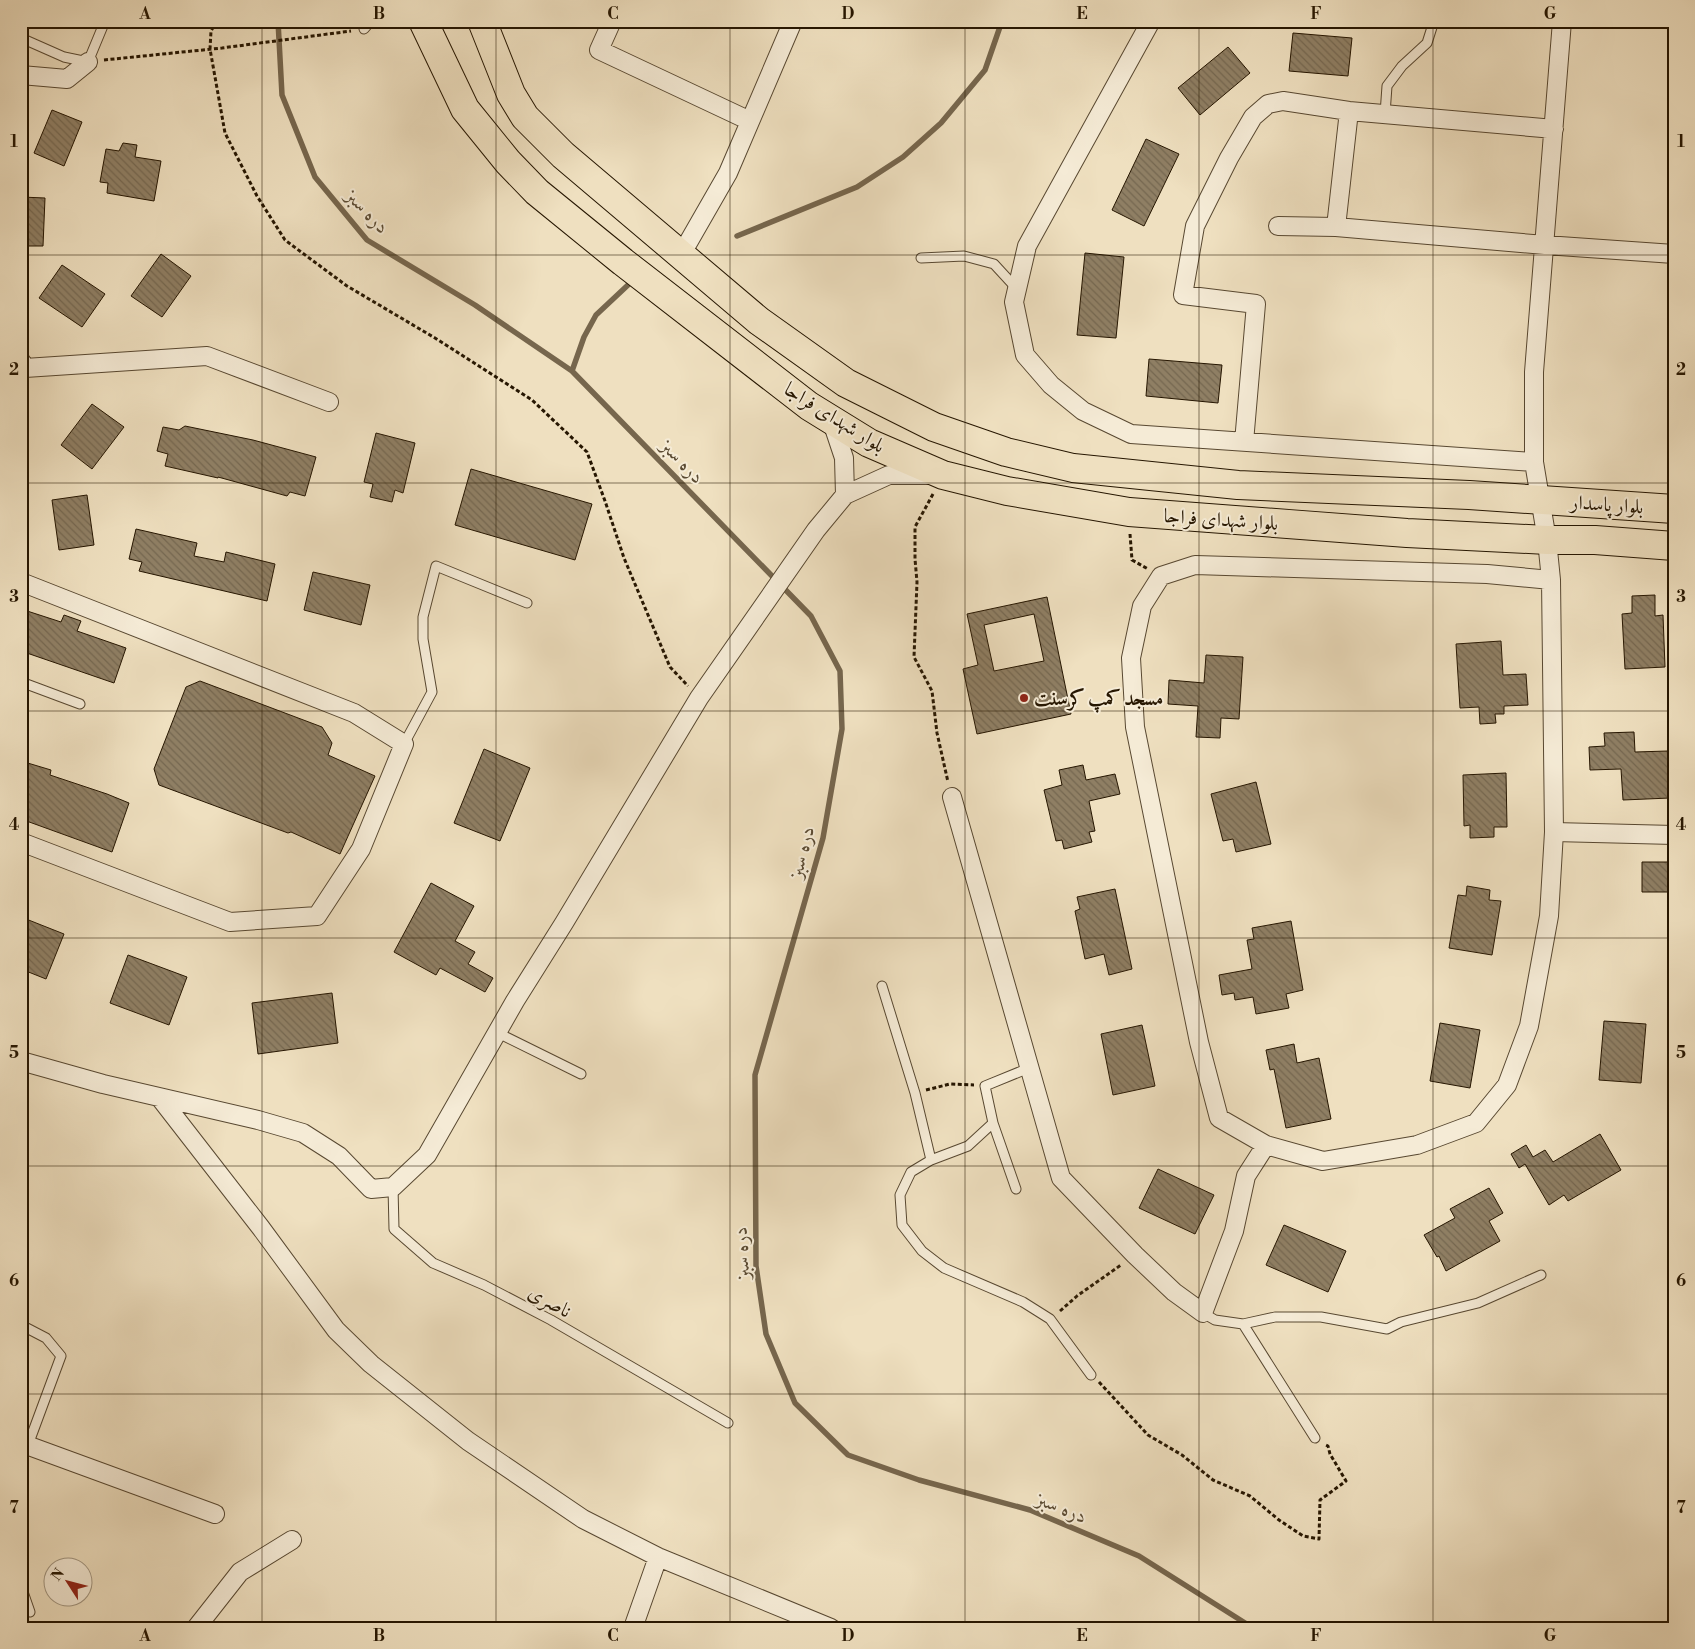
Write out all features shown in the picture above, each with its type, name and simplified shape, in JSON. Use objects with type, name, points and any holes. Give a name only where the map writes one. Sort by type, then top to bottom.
[{"type":"main road","name":"بلوار شهدای فراجا","points":[[423,21],[465,108],[508,162],[538,192],[623,262],[809,406],[869,443],[943,475],[1007,491],[1129,512],[1407,533],[1547,540]]},
{"type":"main road","name":"بلوار شهدای فراجا","points":[[482,21],[510,94],[525,117],[563,155],[759,321],[846,383],[934,427],[1006,452],[1073,468],[1238,485],[1469,495],[1539,500]]},
{"type":"main road","name":"بلوار پاسدار","points":[[1539,500],[1674,509]]},
{"type":"main road","name":"بلوار پاسدار","points":[[1547,540],[1595,540],[1674,546]]},
{"type":"street","points":[[612,21],[599,50],[750,121]]},
{"type":"street","points":[[681,255],[728,173],[793,21]]},
{"type":"street","points":[[1151,21],[1027,246],[1014,302],[1025,355],[1051,385],[1083,411],[1131,434],[1534,462]]},
{"type":"street","points":[[1551,580],[1487,574],[1195,565],[1162,576],[1142,606],[1131,658],[1135,727],[1199,1042],[1219,1118],[1266,1145],[1323,1161],[1417,1145],[1476,1123],[1507,1085],[1529,1026],[1549,916],[1554,832],[1551,580],[1547,540],[1534,462],[1534,372],[1562,21]]},
{"type":"street","points":[[21,75],[67,79],[88,62]]},
{"type":"street","points":[[1244,442],[1256,304],[1183,294],[1195,226],[1229,158],[1253,117],[1268,104],[1283,102],[1348,111],[1554,129]]},
{"type":"street","points":[[1336,227],[1348,111]]},
{"type":"street","points":[[1278,226],[1336,227],[1674,254]]},
{"type":"street","points":[[23,370],[207,356],[329,402]]},
{"type":"street","points":[[831,419],[844,458],[845,494]]},
{"type":"street","points":[[21,1061],[303,1133],[339,1156],[371,1189],[393,1187],[427,1155],[496,1032],[699,698],[816,530],[845,494],[889,475],[943,475]]},
{"type":"street","points":[[21,582],[354,713],[404,744],[361,849],[317,916],[230,922],[21,842]]},
{"type":"street","points":[[952,797],[1062,1178],[1135,1255],[1174,1292],[1202,1313],[1234,1231],[1246,1176],[1266,1145]]},
{"type":"street","points":[[1554,832],[1674,835]]},
{"type":"street","points":[[160,1098],[261,1228],[336,1330],[371,1364],[468,1442],[583,1519],[658,1557],[803,1623],[831,1628]]},
{"type":"street","points":[[24,1444],[214,1514]]},
{"type":"street","points":[[196,1628],[240,1572],[292,1540]]},
{"type":"street","points":[[634,1628],[658,1557]]},
{"type":"lane","points":[[21,38],[64,57],[88,62],[105,21]]},
{"type":"lane","points":[[364,29],[371,21]]},
{"type":"lane","points":[[1385,114],[1387,86],[1402,66],[1426,43],[1434,21]]},
{"type":"lane","points":[[921,258],[964,256],[994,264],[1017,289]]},
{"type":"lane","points":[[404,744],[432,692],[422,639],[423,617],[436,566],[527,603]]},
{"type":"lane","points":[[21,682],[80,704]]},
{"type":"lane","points":[[882,986],[915,1093],[931,1160]]},
{"type":"lane","points":[[496,1032],[581,1074]]},
{"type":"lane","points":[[1016,1189],[994,1123],[985,1086],[1029,1068]]},
{"type":"lane","points":[[994,1123],[968,1146],[931,1160],[911,1172],[900,1195],[902,1225],[922,1251],[944,1268],[1023,1302],[1050,1319],[1091,1375]]},
{"type":"lane","name":"ناصری","points":[[393,1187],[394,1229],[433,1263],[484,1285],[551,1320],[728,1423]]},
{"type":"lane","points":[[1202,1313],[1215,1320],[1243,1324],[1275,1317],[1321,1316],[1386,1329],[1402,1322],[1478,1303],[1542,1275]]},
{"type":"lane","points":[[1243,1324],[1315,1438]]},
{"type":"lane","points":[[21,1325],[46,1338],[61,1356],[24,1444]]},
{"type":"lane","points":[[21,1586],[30,1612]]},
{"type":"path","points":[[216,21],[210,31],[210,49],[225,134],[257,196],[285,240],[347,286],[435,338],[532,400],[587,452],[624,558],[670,667],[699,698]]},
{"type":"path","points":[[88,62],[222,48],[364,29]]},
{"type":"path","points":[[943,475],[915,526],[915,559],[918,582],[914,657],[932,691],[937,733],[952,797]]},
{"type":"path","points":[[1129,512],[1132,560],[1162,576]]},
{"type":"path","points":[[915,1093],[950,1084],[985,1086]]},
{"type":"path","points":[[1050,1319],[1078,1296],[1135,1255]]},
{"type":"path","points":[[1091,1375],[1148,1435],[1182,1455],[1213,1480],[1250,1496],[1279,1520],[1303,1536],[1319,1539],[1320,1500],[1346,1481],[1330,1454],[1328,1446],[1315,1438]]},
{"type":"building","points":[[1293,33],[1352,38],[1348,76],[1289,71]]},
{"type":"building","points":[[1228,47],[1250,73],[1200,115],[1178,88]]},
{"type":"building","points":[[52,110],[82,122],[64,166],[34,153]]},
{"type":"building","points":[[1146,139],[1179,154],[1144,226],[1112,210]]},
{"type":"building","points":[[123,143],[137,145],[135,157],[161,161],[154,201],[107,193],[108,183],[100,182],[106,149],[119,151]]},
{"type":"building","points":[[21,197],[45,198],[43,246],[21,246]]},
{"type":"building","points":[[1085,253],[1124,257],[1116,338],[1077,335]]},
{"type":"building","points":[[161,254],[191,276],[162,317],[131,296]]},
{"type":"building","points":[[62,265],[105,294],[82,327],[39,298]]},
{"type":"building","points":[[1149,359],[1222,365],[1218,403],[1146,396]]},
{"type":"building","points":[[92,404],[124,427],[92,469],[61,445]]},
{"type":"building","points":[[185,426],[253,440],[316,457],[305,496],[290,492],[287,496],[218,477],[165,466],[168,454],[157,451],[163,427],[179,430]]},
{"type":"building","points":[[376,433],[415,443],[403,493],[395,490],[392,502],[370,497],[373,484],[364,482]]},
{"type":"building","points":[[471,469],[592,504],[575,560],[455,525]]},
{"type":"building","points":[[87,495],[94,545],[59,550],[52,500]]},
{"type":"building","points":[[136,529],[197,543],[194,556],[224,562],[226,552],[275,564],[267,601],[139,571],[142,562],[129,559]]},
{"type":"building","points":[[313,572],[370,585],[361,625],[304,610]]},
{"type":"building","points":[[1655,595],[1655,616],[1663,615],[1665,667],[1625,669],[1622,614],[1632,613],[1632,596]]},
{"type":"building","points":[[1047,597],[1071,714],[977,734],[963,669],[978,665],[967,614]],"holes":[[[1034,614],[1044,661],[994,671],[984,625]]]},
{"type":"building","points":[[21,609],[61,622],[64,615],[81,621],[77,631],[126,648],[114,683],[21,651]]},
{"type":"building","points":[[1501,641],[1503,675],[1526,674],[1528,705],[1504,706],[1504,714],[1495,714],[1496,723],[1480,724],[1479,707],[1460,708],[1456,644]]},
{"type":"building","points":[[1206,655],[1243,657],[1239,719],[1221,718],[1220,738],[1196,737],[1198,706],[1168,704],[1169,680],[1204,683]]},
{"type":"building","points":[[200,681],[322,727],[332,743],[328,755],[375,776],[340,854],[291,832],[288,833],[159,785],[154,769],[186,687]]},
{"type":"building","points":[[1634,732],[1635,752],[1668,751],[1670,798],[1623,800],[1621,769],[1590,770],[1589,747],[1605,746],[1604,733]]},
{"type":"building","points":[[484,749],[530,768],[500,841],[454,823]]},
{"type":"building","points":[[21,761],[51,770],[50,775],[129,803],[112,852],[21,819]]},
{"type":"building","points":[[1083,765],[1086,780],[1115,774],[1120,794],[1089,801],[1095,831],[1089,832],[1092,842],[1064,849],[1062,840],[1056,841],[1044,790],[1062,785],[1059,770]]},
{"type":"building","points":[[1506,773],[1507,827],[1494,827],[1494,837],[1470,838],[1470,825],[1464,826],[1463,775]]},
{"type":"building","points":[[1256,782],[1271,844],[1236,852],[1233,839],[1223,841],[1211,794]]},
{"type":"building","points":[[1642,862],[1674,862],[1674,892],[1642,892]]},
{"type":"building","points":[[431,883],[474,906],[455,941],[475,952],[468,964],[493,978],[485,992],[440,968],[436,975],[394,952]]},
{"type":"building","points":[[1467,886],[1490,890],[1489,900],[1501,901],[1492,955],[1449,948],[1458,895],[1466,896]]},
{"type":"building","points":[[1115,889],[1132,969],[1109,975],[1104,954],[1085,959],[1075,911],[1080,909],[1077,897]]},
{"type":"building","points":[[21,917],[64,934],[46,979],[21,969]]},
{"type":"building","points":[[1291,921],[1303,990],[1286,994],[1289,1008],[1256,1014],[1253,997],[1235,1000],[1234,993],[1222,995],[1219,975],[1252,969],[1247,940],[1254,939],[1252,928]]},
{"type":"building","points":[[128,955],[187,977],[169,1025],[110,1003]]},
{"type":"building","points":[[332,993],[338,1043],[258,1054],[252,1003]]},
{"type":"building","points":[[1604,1021],[1646,1024],[1641,1083],[1599,1080]]},
{"type":"building","points":[[1440,1023],[1480,1030],[1470,1088],[1430,1081]]},
{"type":"building","points":[[1142,1025],[1155,1086],[1113,1095],[1101,1034]]},
{"type":"building","points":[[1294,1044],[1297,1063],[1319,1058],[1331,1119],[1286,1128],[1274,1069],[1270,1070],[1266,1050]]},
{"type":"building","points":[[1600,1134],[1621,1170],[1568,1201],[1564,1195],[1549,1205],[1525,1164],[1519,1168],[1511,1154],[1526,1145],[1533,1157],[1545,1150],[1553,1162]]},
{"type":"building","points":[[1158,1169],[1214,1195],[1195,1234],[1139,1208]]},
{"type":"building","points":[[1489,1188],[1503,1213],[1489,1221],[1500,1241],[1446,1271],[1439,1256],[1437,1257],[1424,1235],[1455,1218],[1450,1209]]},
{"type":"building","points":[[1284,1225],[1346,1251],[1328,1292],[1266,1265]]},
{"type":"waterway","name":"دره سبز","points":[[278,21],[282,95],[315,177],[367,240],[475,305],[572,371],[811,616],[840,671],[842,729],[823,838],[755,1075],[756,1266],[766,1334],[795,1403],[848,1455],[919,1480],[1030,1510],[1139,1556],[1253,1628]]},
{"type":"waterway","points":[[737,236],[857,187],[903,157],[941,123],[985,70],[1002,21]]},
{"type":"waterway","points":[[572,371],[584,337],[596,315],[628,285]]},
{"type":"place","name":"مسجد کمپ کرسنت","points":[[1024,698]]}]
